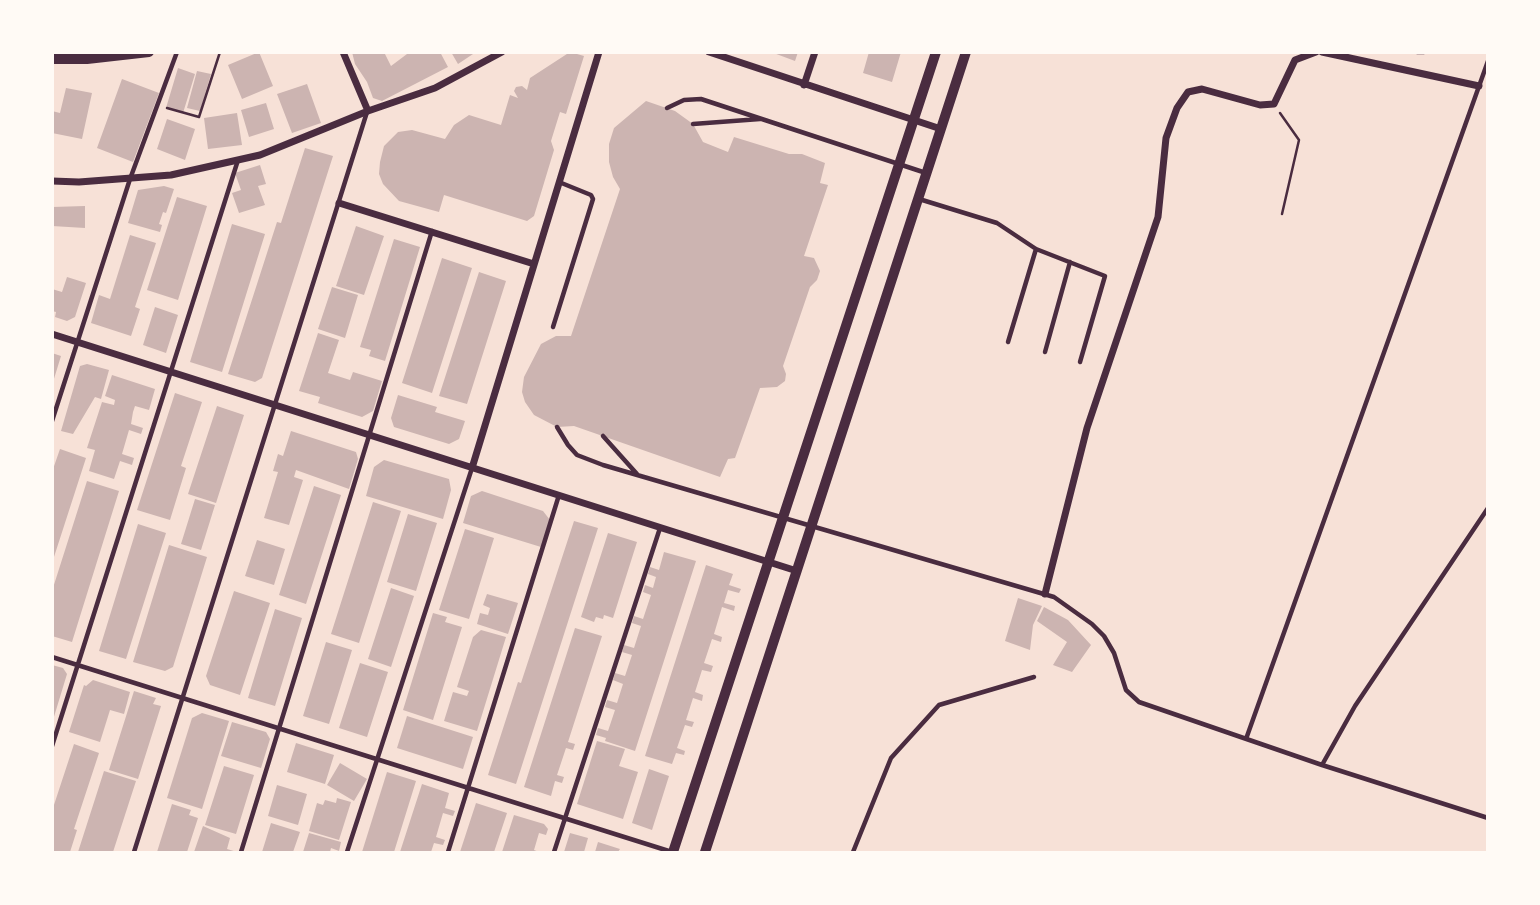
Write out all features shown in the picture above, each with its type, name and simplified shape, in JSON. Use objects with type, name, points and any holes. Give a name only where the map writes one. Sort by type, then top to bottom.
[{"type":"street","points":[[52,59],[149,52]]},
{"type":"street","points":[[343,52],[368,111]]},
{"type":"street","points":[[52,181],[171,175],[260,155],[368,111],[435,88],[502,52]]},
{"type":"street","points":[[472,468],[599,52]]},
{"type":"street","points":[[709,52],[941,129]]},
{"type":"street","points":[[804,85],[815,52]]},
{"type":"street","points":[[673,852],[936,52]]},
{"type":"street","points":[[705,852],[966,52]]},
{"type":"street","points":[[1045,594],[1087,428],[1158,217],[1166,138],[1177,108],[1188,92],[1202,89],[1260,105],[1274,104],[1295,60],[1316,52]]},
{"type":"street","points":[[1322,52],[1479,86]]},
{"type":"street","points":[[339,203],[534,264]]},
{"type":"street","points":[[52,334],[797,571]]},
{"type":"lane","points":[[52,421],[130,179],[177,52]]},
{"type":"lane","points":[[1417,52],[1424,52]]},
{"type":"lane","points":[[1246,740],[1487,61]]},
{"type":"lane","points":[[667,108],[684,100],[701,99],[719,103],[927,173]]},
{"type":"lane","points":[[134,852],[368,111]]},
{"type":"lane","points":[[693,124],[764,119]]},
{"type":"lane","points":[[52,746],[238,160]]},
{"type":"lane","points":[[553,327],[593,199],[591,195],[559,182]]},
{"type":"lane","points":[[918,199],[998,223],[1036,249],[1105,276],[1080,362]]},
{"type":"lane","points":[[241,852],[432,231]]},
{"type":"lane","points":[[1008,342],[1036,249]]},
{"type":"lane","points":[[1045,352],[1070,262]]},
{"type":"lane","points":[[557,427],[578,455],[603,465],[1045,594],[1070,607],[1104,636],[1114,653],[1126,690],[1139,702],[1246,740],[1488,818]]},
{"type":"lane","points":[[603,436],[638,476]]},
{"type":"lane","points":[[347,852],[472,468]]},
{"type":"lane","points":[[448,852],[559,495]]},
{"type":"lane","points":[[1322,765],[1355,705],[1488,508]]},
{"type":"lane","points":[[554,852],[660,528]]},
{"type":"lane","points":[[52,657],[673,852]]},
{"type":"lane","points":[[853,852],[891,758],[939,705],[1034,677]]},
{"type":"path","points":[[157,106],[199,117],[220,52]]},
{"type":"path","points":[[1274,104],[1299,140],[1282,214]]},
{"type":"building","points":[[259,52],[273,86],[242,99],[228,65]]},
{"type":"building","points":[[352,52],[384,52],[391,66],[407,54],[406,52],[440,52],[448,67],[382,101],[373,98],[367,82],[355,64]]},
{"type":"building","points":[[451,52],[476,52],[458,64]]},
{"type":"building","points":[[570,52],[584,56],[566,114],[560,112],[551,141],[554,150],[534,216],[527,221],[444,195],[439,212],[399,201],[383,184],[379,174],[384,146],[398,132],[412,130],[445,139],[454,125],[469,115],[501,125],[510,95],[518,98],[514,91],[516,87],[522,86],[527,90],[530,78]]},
{"type":"building","points":[[771,52],[798,52],[795,61]]},
{"type":"building","points":[[869,52],[901,52],[892,82],[863,73]]},
{"type":"building","points":[[178,68],[195,74],[183,113],[166,108]]},
{"type":"building","points":[[197,71],[211,74],[200,111],[187,108]]},
{"type":"building","points":[[122,79],[159,93],[133,162],[97,148]]},
{"type":"building","points":[[307,84],[321,123],[292,133],[277,94]]},
{"type":"building","points":[[66,88],[92,93],[82,139],[52,133],[52,111],[60,113]]},
{"type":"building","points":[[646,101],[675,111],[693,124],[703,142],[728,152],[734,137],[789,154],[802,154],[825,163],[820,183],[828,185],[804,256],[814,258],[820,271],[817,280],[810,287],[783,366],[785,381],[777,387],[760,388],[735,458],[728,459],[720,477],[574,426],[557,427],[534,415],[522,392],[524,377],[541,344],[556,336],[571,336],[620,189],[609,162],[609,144],[614,128]]},
{"type":"building","points":[[266,103],[274,129],[249,137],[241,110]]},
{"type":"building","points":[[237,113],[242,145],[208,149],[204,118]]},
{"type":"building","points":[[167,119],[195,129],[185,160],[157,149]]},
{"type":"building","points":[[305,148],[333,156],[262,378],[255,382],[228,374],[277,222],[281,223]]},
{"type":"building","points":[[260,165],[266,184],[258,186],[265,205],[239,213],[232,193],[241,190],[235,173]]},
{"type":"building","points":[[164,186],[174,189],[166,213],[163,212],[159,224],[162,225],[160,232],[128,223],[138,190]]},
{"type":"building","points":[[177,197],[207,206],[178,300],[147,290]]},
{"type":"building","points":[[85,206],[85,228],[52,226],[52,207]]},
{"type":"building","points":[[232,224],[265,234],[222,372],[190,362]]},
{"type":"building","points":[[356,226],[384,236],[364,295],[336,286]]},
{"type":"building","points":[[130,235],[156,243],[135,307],[140,309],[131,336],[91,323],[99,295],[110,299]]},
{"type":"building","points":[[394,239],[420,247],[385,361],[369,356],[371,350],[360,347]]},
{"type":"building","points":[[442,258],[472,268],[432,393],[402,383]]},
{"type":"building","points":[[479,272],[506,281],[467,404],[439,396]]},
{"type":"building","points":[[67,277],[86,283],[75,317],[67,321],[55,317],[56,312],[52,311],[52,289],[62,292]]},
{"type":"building","points":[[332,287],[358,295],[345,338],[318,329]]},
{"type":"building","points":[[155,307],[178,315],[166,353],[143,345]]},
{"type":"building","points":[[318,333],[339,340],[328,373],[350,380],[353,372],[382,381],[373,411],[362,417],[318,403],[320,397],[299,391]]},
{"type":"building","points":[[52,353],[61,356],[53,382],[52,382]]},
{"type":"building","points":[[87,364],[109,370],[101,399],[95,397],[73,434],[61,431],[80,366]]},
{"type":"building","points":[[112,375],[155,389],[149,410],[135,406],[131,424],[143,428],[141,434],[129,430],[122,454],[134,458],[132,465],[120,461],[114,479],[89,471],[95,450],[87,448],[102,402],[114,405],[115,400],[105,396]]},
{"type":"building","points":[[175,393],[202,402],[181,466],[186,468],[170,520],[137,510]]},
{"type":"building","points":[[398,395],[437,407],[435,412],[465,421],[459,439],[449,444],[394,427],[391,418]]},
{"type":"building","points":[[217,406],[244,415],[216,503],[188,494]]},
{"type":"building","points":[[291,431],[356,452],[358,459],[349,489],[296,470],[294,477],[303,480],[289,525],[264,518],[278,472],[273,471],[278,454],[283,456]]},
{"type":"building","points":[[60,449],[86,458],[53,560],[52,472]]},
{"type":"building","points":[[384,460],[449,479],[451,490],[443,519],[366,496],[374,467]]},
{"type":"building","points":[[87,481],[119,491],[72,642],[52,636],[52,591]]},
{"type":"building","points":[[314,486],[341,495],[306,604],[279,595]]},
{"type":"building","points":[[482,491],[543,511],[550,520],[541,547],[463,523],[471,496]]},
{"type":"building","points":[[195,499],[215,505],[201,550],[181,544]]},
{"type":"building","points":[[373,502],[401,511],[359,643],[331,634]]},
{"type":"building","points":[[408,514],[437,523],[416,591],[387,582]]},
{"type":"building","points":[[574,521],[598,528],[516,784],[488,775]]},
{"type":"building","points":[[138,524],[166,533],[126,659],[99,651]]},
{"type":"building","points":[[465,529],[494,538],[469,619],[439,610]]},
{"type":"building","points":[[608,533],[637,542],[613,618],[604,615],[603,619],[596,617],[594,622],[581,617]]},
{"type":"building","points":[[257,540],[285,549],[274,585],[245,576]]},
{"type":"building","points":[[169,545],[207,557],[173,667],[165,671],[133,662]]},
{"type":"building","points":[[664,552],[696,561],[635,751],[605,741],[606,738],[596,735],[598,728],[608,731],[615,710],[605,707],[607,700],[617,703],[623,684],[613,680],[615,673],[625,676],[632,655],[622,652],[624,645],[634,648],[641,626],[632,623],[634,616],[643,619],[651,595],[643,592],[645,585],[653,588],[656,577],[648,574],[650,567],[659,570]]},
{"type":"building","points":[[706,565],[733,574],[729,585],[741,589],[739,593],[728,590],[724,603],[735,606],[734,611],[722,607],[714,634],[722,637],[721,642],[712,639],[704,663],[713,666],[711,672],[702,670],[695,692],[703,695],[702,701],[693,698],[686,720],[694,722],[692,727],[685,725],[677,748],[685,751],[684,755],[676,753],[672,764],[645,756]]},
{"type":"building","points":[[391,588],[414,596],[391,667],[368,659]]},
{"type":"building","points":[[234,591],[270,603],[240,695],[210,685],[206,676]]},
{"type":"building","points":[[487,594],[518,603],[508,634],[477,624],[480,613],[488,615],[490,608],[483,605]]},
{"type":"building","points":[[1018,598],[1042,606],[1033,625],[1030,650],[1005,641]]},
{"type":"building","points":[[1044,607],[1068,620],[1091,645],[1072,672],[1053,665],[1067,642],[1037,621]]},
{"type":"building","points":[[275,609],[302,618],[275,706],[248,698]]},
{"type":"building","points":[[433,613],[447,617],[445,622],[462,627],[433,720],[403,710]]},
{"type":"building","points":[[575,628],[602,636],[568,742],[575,744],[573,750],[566,748],[557,775],[564,777],[562,783],[555,781],[551,796],[524,787]]},
{"type":"building","points":[[481,630],[506,637],[477,731],[444,721],[453,692],[467,696],[469,691],[457,687],[473,637]]},
{"type":"building","points":[[326,642],[352,650],[329,724],[303,716]]},
{"type":"building","points":[[360,663],[388,672],[367,737],[339,728]]},
{"type":"building","points":[[52,665],[63,668],[67,674],[53,720]]},
{"type":"building","points":[[93,680],[130,692],[124,714],[110,710],[100,742],[69,732],[84,685]]},
{"type":"building","points":[[134,691],[156,698],[153,704],[161,706],[138,779],[109,770]]},
{"type":"building","points":[[202,713],[229,721],[202,809],[167,798],[192,718]]},
{"type":"building","points":[[407,716],[473,737],[463,769],[397,748]]},
{"type":"building","points":[[232,722],[266,732],[270,739],[261,768],[221,756]]},
{"type":"building","points":[[597,741],[625,749],[619,766],[638,772],[623,819],[577,804]]},
{"type":"building","points":[[296,743],[334,755],[325,784],[287,772]]},
{"type":"building","points":[[74,744],[99,753],[74,829],[77,830],[70,852],[52,852],[52,811]]},
{"type":"building","points":[[340,763],[367,779],[354,801],[327,785]]},
{"type":"building","points":[[224,766],[254,775],[236,834],[205,825]]},
{"type":"building","points":[[649,769],[669,776],[652,830],[632,823]]},
{"type":"building","points":[[104,771],[136,781],[113,852],[78,852]]},
{"type":"building","points":[[387,772],[416,781],[394,852],[362,852]]},
{"type":"building","points":[[422,784],[449,793],[445,808],[455,811],[453,816],[443,813],[436,837],[445,840],[443,845],[434,843],[431,852],[400,852]]},
{"type":"building","points":[[277,785],[307,794],[298,825],[268,816]]},
{"type":"building","points":[[337,798],[351,802],[339,840],[309,831],[317,803],[323,805],[325,800],[336,803]]},
{"type":"building","points":[[476,803],[507,813],[494,852],[460,852]]},
{"type":"building","points":[[172,804],[191,810],[189,815],[198,818],[187,852],[157,852]]},
{"type":"building","points":[[514,815],[544,824],[548,829],[546,835],[539,833],[534,850],[539,852],[502,852]]},
{"type":"building","points":[[271,823],[300,832],[293,852],[262,852]]},
{"type":"building","points":[[203,826],[230,838],[227,849],[237,852],[194,852]]},
{"type":"building","points":[[309,833],[341,842],[339,851],[331,848],[330,852],[303,852]]},
{"type":"building","points":[[570,833],[588,838],[584,852],[564,852]]},
{"type":"building","points":[[598,842],[620,849],[618,852],[595,852]]}]
